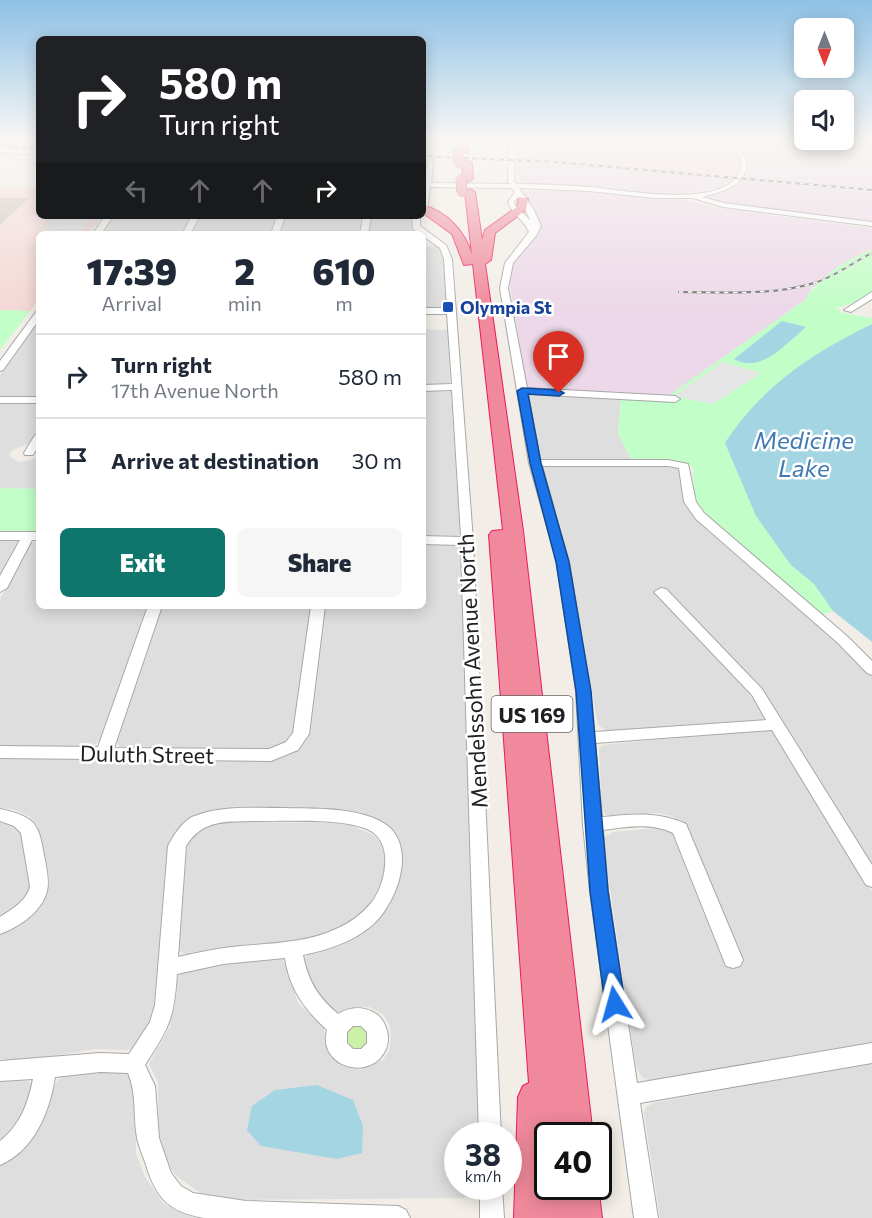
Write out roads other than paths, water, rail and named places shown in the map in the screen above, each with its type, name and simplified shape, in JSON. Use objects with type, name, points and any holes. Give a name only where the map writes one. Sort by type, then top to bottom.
[{"type":"highway","name":"US 169","points":[[467,197],[498,527],[549,1122]]},
{"type":"highway","name":"US 169","points":[[467,197],[476,281],[513,531],[575,1122]]},
{"type":"highway","points":[[476,281],[487,236],[499,223],[524,206],[520,197]]},
{"type":"highway","points":[[426,215],[443,220],[459,232],[476,281]]},
{"type":"highway","points":[[499,223],[512,220],[531,229]]},
{"type":"highway","points":[[532,1218],[538,995]]},
{"type":"highway","points":[[556,1200],[557,1218]]},
{"type":"highway","points":[[582,1200],[584,1218]]},
{"type":"street","points":[[521,197],[536,220],[537,228],[531,229],[514,254],[504,282],[535,463],[562,562],[588,738],[592,825],[599,891],[646,1218]]},
{"type":"street","points":[[697,197],[723,205],[872,224]]},
{"type":"street","points":[[517,212],[531,229]]},
{"type":"street","name":"Mendelssohn Avenue North","points":[[431,245],[448,253],[452,311],[466,541],[489,1122]]},
{"type":"street","points":[[848,310],[872,295]]},
{"type":"street","points":[[426,311],[452,311]]},
{"type":"street","points":[[0,368],[36,318]]},
{"type":"street","points":[[426,388],[457,387]]},
{"type":"street","points":[[522,391],[675,399]]},
{"type":"street","points":[[0,400],[36,400]]},
{"type":"street","points":[[29,453],[36,442]]},
{"type":"street","points":[[535,463],[679,464],[686,470],[690,502],[700,516],[816,616],[872,669]]},
{"type":"street","points":[[0,536],[34,536]]},
{"type":"street","points":[[0,588],[34,536]]},
{"type":"street","points":[[426,540],[466,541]]},
{"type":"street","points":[[661,592],[757,692],[872,880]]},
{"type":"street","points":[[104,753],[154,609]]},
{"type":"street","name":"Duluth Street","points":[[0,752],[271,755],[292,746],[301,734],[318,609]]},
{"type":"street","points":[[588,738],[778,724]]},
{"type":"street","points":[[0,815],[22,823],[29,831],[39,882],[38,892],[31,903],[0,926]]},
{"type":"street","points":[[134,1064],[159,1026],[170,968],[177,846],[188,829],[198,822],[223,815],[352,818],[375,826],[391,845],[395,862],[384,899],[372,914],[343,935],[328,942],[292,950],[223,956],[170,968]]},
{"type":"street","points":[[592,825],[645,820],[667,821],[680,829],[733,960]]},
{"type":"street","points":[[292,950],[299,985],[310,1002],[338,1028]]},
{"type":"street","points":[[628,1095],[872,1053]]},
{"type":"street","points":[[0,1071],[45,1069],[106,1060],[134,1064]]},
{"type":"street","points":[[134,1064],[144,1086],[148,1138],[162,1180],[174,1194],[189,1204],[246,1214],[398,1218]]},
{"type":"street","points":[[0,1154],[21,1134],[37,1110],[45,1069]]},
{"type":"street","points":[[491,1200],[492,1218]]},
{"type":"water","points":[[782,321],[806,327],[773,355],[763,360],[744,363],[734,359]]},
{"type":"water","name":"Medicine Lake","points":[[872,324],[872,642],[833,611],[814,584],[791,565],[756,516],[725,443],[755,405],[789,373],[829,347]]},
{"type":"water","points":[[317,1085],[353,1100],[363,1126],[362,1153],[337,1159],[261,1146],[247,1130],[252,1106],[275,1090]]},
{"type":"railway","points":[[679,292],[747,292],[798,287],[829,277],[872,253]]},
{"type":"place","name":"Olympia St","points":[[448,307]]}]
